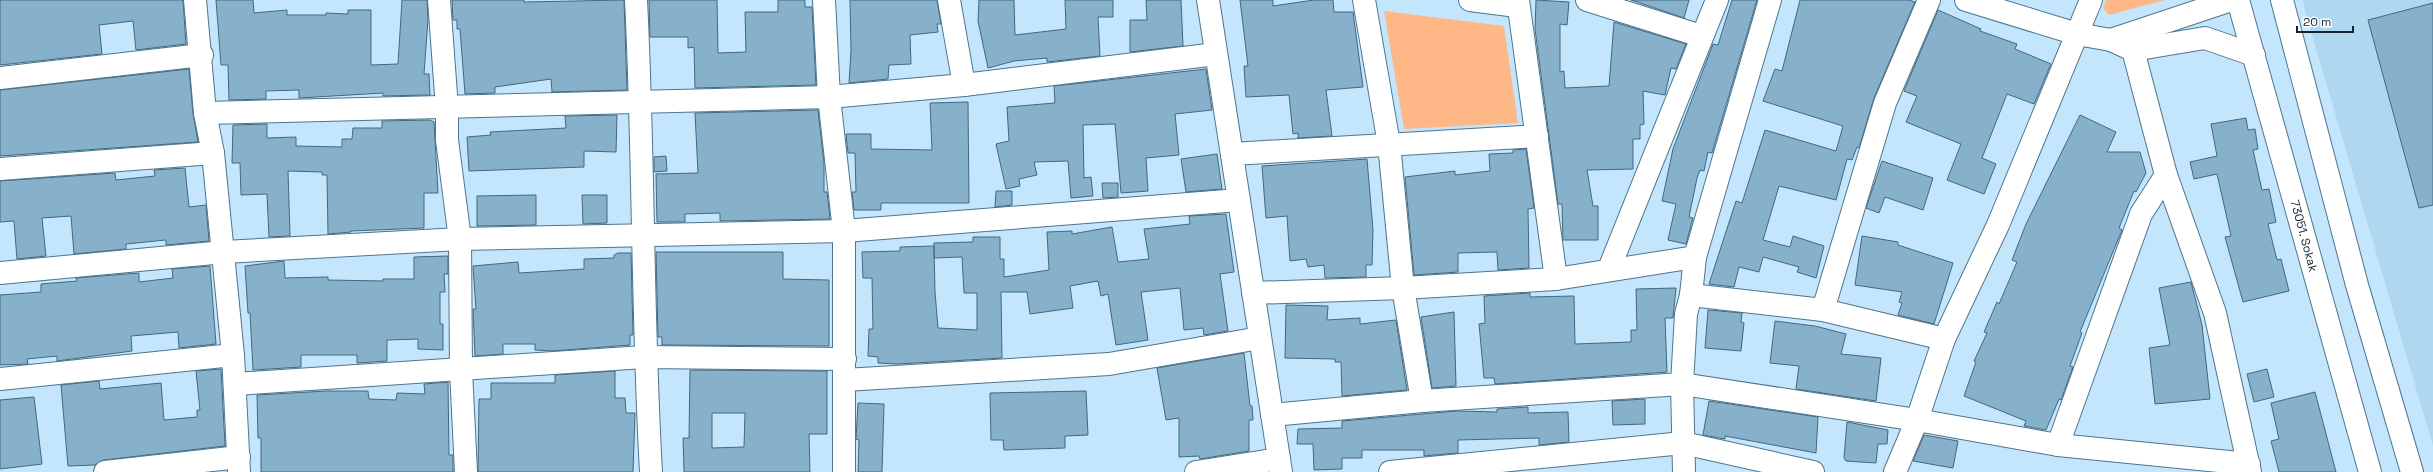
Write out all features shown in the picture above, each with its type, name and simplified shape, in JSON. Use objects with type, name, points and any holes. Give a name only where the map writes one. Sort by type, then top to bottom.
[{"type":"street","points":[[105,472],[239,464],[233,355],[226,296],[224,252],[213,153],[205,113],[202,55],[196,0]]},
{"type":"street","points":[[439,0],[447,108],[447,140],[460,239],[461,370],[466,472]]},
{"type":"street","points":[[636,0],[641,104],[641,236],[644,357],[651,472]]},
{"type":"street","points":[[824,0],[829,97],[844,231],[844,472]]},
{"type":"street","points":[[949,0],[964,85]]},
{"type":"street","points":[[1196,472],[1280,466],[1208,0]]},
{"type":"street","points":[[1364,0],[1389,144],[1403,288],[1422,401]]},
{"type":"street","points":[[1470,0],[1517,3],[1556,279]]},
{"type":"street","points":[[1586,0],[1701,36]]},
{"type":"street","points":[[1609,270],[1701,36],[1717,0]]},
{"type":"street","points":[[1684,472],[1682,384],[1686,314],[1691,295],[1695,257],[1745,80],[1770,0]]},
{"type":"street","points":[[1823,310],[1885,103],[1929,0]]},
{"type":"street","points":[[1966,0],[2077,34],[2111,40],[2134,50],[2205,38],[2254,56]]},
{"type":"street","points":[[1895,472],[1917,420],[1944,339],[1998,224],[2091,0]]},
{"type":"street","points":[[2111,40],[2231,0]]},
{"type":"street","name":"73051. Sokak","points":[[2238,0],[2370,472]]},
{"type":"street","points":[[2282,0],[2357,286],[2412,472]]},
{"type":"street","points":[[1272,415],[1422,401],[1682,384],[1917,420],[2058,445],[2149,464],[2250,468],[2215,313],[2166,175],[2134,50]]},
{"type":"street","points":[[205,113],[641,104],[829,97],[964,85],[1216,54]]},
{"type":"street","points":[[0,78],[202,55]]},
{"type":"street","points":[[1232,154],[1537,136]]},
{"type":"street","points":[[0,169],[213,153]]},
{"type":"street","points":[[2058,445],[2141,214],[2166,175]]},
{"type":"street","points":[[0,273],[224,252],[460,239],[844,231],[1239,200]]},
{"type":"street","points":[[1253,293],[1403,288],[1556,279],[1695,257]]},
{"type":"street","points":[[1691,295],[1823,310],[1944,339]]},
{"type":"street","points":[[235,384],[644,357],[845,370],[1109,364],[1260,338]]},
{"type":"street","points":[[0,379],[233,355]]},
{"type":"street","points":[[1390,472],[1684,443],[1813,472]]},
{"type":"shaded area","points":[[2106,0],[2165,0],[2109,15],[2103,8]]},
{"type":"shaded area","points":[[2303,0],[2433,0],[2433,446],[2305,11]]},
{"type":"shaded area","points":[[1384,11],[1504,26],[1518,123],[1404,129]]},
{"type":"building","points":[[0,0],[183,0],[186,44],[136,50],[133,21],[99,25],[102,54],[0,65]]},
{"type":"building","points":[[216,0],[253,0],[254,13],[287,10],[287,15],[326,15],[326,13],[348,14],[348,10],[371,10],[371,65],[398,64],[402,0],[427,0],[428,19],[424,74],[429,74],[430,95],[383,96],[383,93],[299,98],[299,90],[266,91],[266,99],[229,100],[228,65],[221,65]]},
{"type":"building","points":[[452,0],[524,0],[524,2],[624,0],[627,90],[552,92],[551,79],[495,87],[495,93],[465,94],[460,29],[457,29],[457,20],[453,20]]},
{"type":"building","points":[[649,0],[717,0],[718,53],[746,52],[745,12],[778,12],[778,0],[805,0],[805,7],[812,7],[816,85],[695,88],[694,47],[688,48],[688,37],[650,37]]},
{"type":"building","points":[[850,0],[937,0],[941,24],[937,24],[938,32],[910,35],[911,64],[889,65],[888,79],[849,83],[851,51]]},
{"type":"building","points":[[979,0],[1014,0],[1015,35],[1066,29],[1065,0],[1113,0],[1113,17],[1098,17],[1100,56],[1047,62],[1047,58],[1014,61],[988,68],[978,21]]},
{"type":"building","points":[[1146,0],[1181,0],[1183,46],[1130,52],[1130,20],[1147,20]]},
{"type":"building","points":[[1240,0],[1273,0],[1273,6],[1314,0],[1333,0],[1334,12],[1353,12],[1363,87],[1326,90],[1332,136],[1298,138],[1298,133],[1293,134],[1289,95],[1246,97],[1244,66],[1248,66]]},
{"type":"building","points":[[1536,0],[1569,2],[1567,25],[1560,24],[1560,72],[1564,71],[1565,88],[1609,86],[1614,22],[1686,44],[1676,69],[1671,68],[1665,95],[1643,91],[1644,124],[1640,125],[1640,139],[1633,139],[1633,169],[1587,170],[1593,206],[1598,206],[1598,240],[1563,240],[1562,204],[1558,204],[1535,29]]},
{"type":"building","points":[[1631,0],[1689,0],[1684,18]]},
{"type":"building","points":[[1732,0],[1757,0],[1712,153],[1708,152],[1704,171],[1700,170],[1697,178],[1689,217],[1693,218],[1686,244],[1668,240],[1676,204],[1662,201],[1673,149],[1713,44],[1718,45]]},
{"type":"building","points":[[1800,0],[1909,0],[1915,2],[1874,98],[1859,148],[1857,147],[1852,160],[1847,159],[1836,200],[1779,186],[1763,240],[1790,247],[1793,236],[1824,246],[1816,278],[1797,272],[1799,267],[1763,257],[1759,272],[1739,267],[1734,287],[1709,284],[1736,201],[1742,203],[1765,130],[1836,151],[1843,126],[1763,101],[1775,69],[1782,71]]},
{"type":"building","points":[[2433,3],[2433,205],[2419,208],[2368,20]]},
{"type":"building","points":[[1938,10],[1981,29],[1980,31],[2017,44],[2015,49],[2051,64],[2034,104],[2007,94],[1982,158],[1996,164],[1984,194],[1947,180],[1961,144],[1906,122],[1917,96],[1904,91]]},
{"type":"building","points":[[189,69],[193,114],[198,142],[0,156],[0,90]]},
{"type":"building","points":[[1206,69],[1212,110],[1175,114],[1179,155],[1146,158],[1148,191],[1121,193],[1115,124],[1083,125],[1084,178],[1091,177],[1093,196],[1071,198],[1068,161],[1034,162],[1037,175],[1019,179],[1020,186],[1006,189],[996,144],[1009,141],[1007,107],[1055,103],[1054,86]]},
{"type":"building","points":[[968,102],[969,203],[881,203],[881,210],[854,210],[852,192],[856,192],[855,153],[848,153],[846,134],[871,134],[871,149],[932,150],[930,103]]},
{"type":"building","points":[[818,110],[824,163],[824,192],[827,192],[830,219],[720,221],[720,213],[685,214],[685,222],[657,222],[656,174],[698,173],[695,113]]},
{"type":"building","points":[[617,115],[616,152],[584,151],[584,167],[469,171],[467,137],[491,135],[490,132],[566,128],[565,116]]},
{"type":"building","points":[[2080,115],[2116,132],[2107,152],[2140,152],[2146,173],[2136,192],[2134,191],[2119,228],[2122,230],[2080,332],[2082,333],[2070,366],[2073,367],[2061,400],[2059,399],[2046,430],[2024,426],[2026,421],[1964,396],[1976,362],[1974,361],[1987,333],[1984,332],[1997,302],[1999,304],[2017,262],[2012,260],[2026,224]]},
{"type":"building","points":[[2246,118],[2248,130],[2255,129],[2258,149],[2253,150],[2262,190],[2269,189],[2276,222],[2268,224],[2277,260],[2281,259],[2289,291],[2243,302],[2225,237],[2231,236],[2217,174],[2194,179],[2190,162],[2217,156],[2211,124]]},
{"type":"building","points":[[430,120],[434,122],[438,193],[424,193],[424,228],[351,231],[328,234],[327,175],[322,175],[322,172],[288,171],[290,236],[269,237],[267,194],[241,195],[240,163],[232,163],[233,125],[267,124],[267,138],[296,137],[296,146],[342,147],[342,139],[352,139],[353,128],[382,128],[382,121]]},
{"type":"building","points":[[1526,149],[1534,208],[1528,209],[1529,268],[1498,270],[1497,252],[1458,253],[1458,272],[1414,275],[1405,177],[1455,171],[1455,175],[1490,171],[1489,154],[1513,153],[1513,150]]},
{"type":"building","points":[[1217,154],[1222,189],[1186,192],[1181,159]]},
{"type":"building","points":[[666,156],[667,171],[654,172],[654,157]]},
{"type":"building","points":[[1367,159],[1373,230],[1372,265],[1366,265],[1366,277],[1325,278],[1324,265],[1308,267],[1306,259],[1290,261],[1287,216],[1266,218],[1262,166]]},
{"type":"building","points":[[1882,161],[1933,178],[1923,210],[1885,197],[1879,213],[1866,208]]},
{"type":"building","points":[[185,168],[189,207],[206,205],[209,241],[166,245],[166,240],[126,244],[126,249],[74,254],[71,216],[42,218],[46,256],[17,259],[14,221],[0,222],[0,181],[115,173],[116,180],[155,176],[154,170]]},
{"type":"building","points":[[1102,183],[1118,183],[1118,197],[1103,198]]},
{"type":"building","points":[[996,191],[1012,191],[1012,205],[995,207]]},
{"type":"building","points":[[536,195],[536,225],[477,226],[477,196]]},
{"type":"building","points":[[582,195],[607,195],[607,223],[583,224]]},
{"type":"building","points":[[1226,214],[1234,272],[1220,274],[1228,331],[1204,335],[1203,328],[1184,330],[1180,288],[1141,292],[1148,340],[1116,345],[1108,294],[1101,296],[1098,281],[1070,286],[1073,308],[1030,314],[1027,292],[1001,292],[1002,358],[897,364],[878,363],[878,357],[868,356],[869,329],[873,329],[872,278],[863,278],[862,252],[900,251],[900,247],[934,246],[934,243],[973,242],[973,237],[1000,237],[1000,259],[1004,259],[1004,277],[1049,270],[1047,232],[1072,231],[1072,234],[1112,227],[1118,262],[1149,259],[1144,229],[1190,224],[1189,216]],"holes":[[[962,257],[964,293],[977,293],[977,330],[938,328],[934,258]]]},
{"type":"building","points":[[1862,236],[1898,242],[1898,245],[1953,263],[1934,324],[1898,315],[1902,303],[1899,302],[1902,292],[1855,285]]},
{"type":"building","points":[[656,252],[783,252],[783,279],[829,280],[829,346],[662,345],[662,337],[658,337]]},
{"type":"building","points":[[618,253],[631,253],[633,335],[630,335],[630,345],[552,351],[535,350],[535,344],[503,344],[503,354],[475,356],[473,309],[476,309],[473,266],[518,262],[519,273],[584,269],[584,259],[614,258],[614,255]]},
{"type":"building","points":[[448,256],[448,274],[444,274],[445,292],[440,292],[440,324],[443,324],[443,350],[418,349],[418,339],[387,340],[387,361],[357,363],[357,355],[301,355],[301,367],[253,370],[250,313],[248,313],[245,266],[284,261],[285,278],[328,277],[328,280],[383,281],[383,279],[414,279],[414,257]]},
{"type":"building","points":[[210,266],[216,344],[179,348],[178,332],[131,336],[132,351],[57,361],[57,356],[27,359],[28,364],[0,365],[0,295],[41,292],[41,284],[77,281],[76,278],[139,273],[139,282],[173,278],[172,269]]},
{"type":"building","points":[[2191,282],[2202,325],[2210,399],[2155,404],[2149,348],[2170,345],[2159,288]]},
{"type":"building","points":[[1676,288],[1673,318],[1665,318],[1667,372],[1495,384],[1494,378],[1484,378],[1479,324],[1485,323],[1484,296],[1530,293],[1530,297],[1574,296],[1575,344],[1631,342],[1631,330],[1637,330],[1636,289]]},
{"type":"building","points":[[1286,305],[1328,306],[1327,320],[1360,318],[1360,324],[1396,320],[1407,390],[1342,396],[1341,362],[1335,362],[1335,359],[1285,358]]},
{"type":"building","points":[[1708,310],[1742,313],[1741,322],[1744,323],[1741,351],[1705,348]]},
{"type":"building","points":[[1454,312],[1456,386],[1432,388],[1421,317]]},
{"type":"building","points":[[1775,321],[1815,326],[1846,334],[1841,354],[1881,358],[1876,401],[1796,389],[1799,366],[1770,363]]},
{"type":"building","points":[[1244,353],[1253,420],[1249,420],[1249,451],[1200,459],[1199,456],[1179,457],[1179,418],[1166,420],[1157,368]]},
{"type":"building","points":[[221,369],[225,446],[104,460],[95,465],[68,466],[61,385],[99,381],[100,389],[161,383],[164,420],[197,417],[197,410],[200,410],[196,371]]},
{"type":"building","points":[[2267,369],[2274,397],[2254,402],[2247,374]]},
{"type":"building","points":[[690,370],[827,371],[827,434],[809,434],[810,472],[684,472],[683,438],[689,438]],"holes":[[[712,413],[745,413],[744,447],[712,448]]]},
{"type":"building","points":[[615,371],[615,398],[625,398],[626,413],[635,413],[633,472],[478,472],[479,399],[491,399],[491,383],[555,383],[555,375]]},
{"type":"building","points":[[448,382],[449,455],[453,455],[453,472],[261,472],[261,438],[258,438],[257,395],[326,391],[368,391],[369,399],[396,400],[397,393],[425,394],[424,384]]},
{"type":"building","points":[[1086,391],[1088,435],[1065,436],[1065,448],[1004,450],[1003,440],[991,440],[990,393]]},
{"type":"building","points":[[2315,392],[2336,472],[2279,472],[2271,441],[2279,439],[2271,403]]},
{"type":"building","points":[[34,397],[42,464],[0,469],[0,400]]},
{"type":"building","points":[[1645,399],[1645,424],[1613,425],[1612,401]]},
{"type":"building","points":[[1709,401],[1818,417],[1816,453],[1725,436],[1725,439],[1703,435]]},
{"type":"building","points":[[858,403],[884,404],[882,472],[858,472],[859,440],[856,439]]},
{"type":"building","points":[[1528,407],[1528,413],[1568,412],[1569,442],[1539,445],[1539,438],[1458,440],[1458,453],[1424,456],[1424,450],[1362,450],[1362,458],[1342,458],[1342,469],[1314,470],[1313,444],[1297,444],[1298,429],[1342,428],[1342,421],[1456,411],[1497,412],[1497,409]]},
{"type":"building","points":[[1847,422],[1888,430],[1887,444],[1878,444],[1876,463],[1846,461],[1844,458]]},
{"type":"building","points":[[1924,435],[1958,441],[1953,468],[1913,461]]}]
